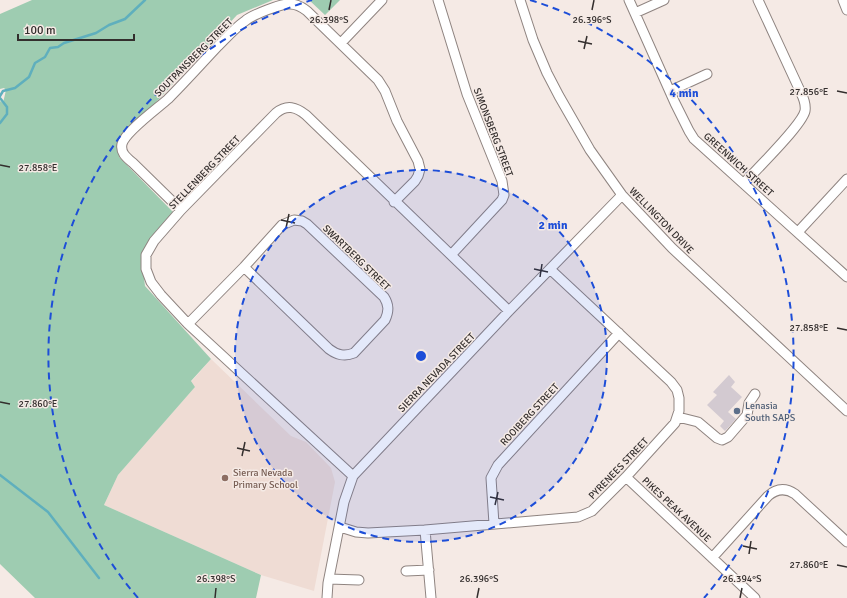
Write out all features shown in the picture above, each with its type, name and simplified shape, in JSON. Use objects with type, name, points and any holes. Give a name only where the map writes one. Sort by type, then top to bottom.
[{"type":"street","points":[[341,43],[382,0]]},
{"type":"street","name":"SIMONSBERG STREET","points":[[438,0],[467,94],[502,181],[504,195],[498,205],[451,254]]},
{"type":"street","name":"WELLINGTON DRIVE","points":[[520,0],[533,40],[559,96],[590,150],[622,195],[672,248],[847,411]]},
{"type":"street","name":"GREENWICH STREET","points":[[629,0],[670,91],[694,139],[847,277]]},
{"type":"street","points":[[636,14],[664,0]]},
{"type":"street","points":[[744,183],[797,125],[805,112],[805,105],[801,93],[758,0]]},
{"type":"street","points":[[843,0],[847,10]]},
{"type":"street","name":"SOUTPANSBERG STREET","points":[[182,210],[124,155],[122,143],[132,131],[168,99],[238,27],[252,16],[284,4],[296,5],[307,11],[341,43],[386,91],[397,121],[418,161],[420,169],[415,181],[394,202]]},
{"type":"street","points":[[670,91],[707,74]]},
{"type":"street","name":"STELLENBERG STREET","points":[[352,476],[188,324],[161,296],[151,282],[147,273],[146,255],[150,247],[182,210],[207,186],[276,113],[287,107],[299,110],[306,115],[394,202],[451,254],[509,311]]},
{"type":"street","points":[[798,232],[847,179]]},
{"type":"street","name":"SIERRA NEVADA STREET","points":[[327,598],[329,579],[344,502],[352,476],[622,195]]},
{"type":"street","name":"SWARTBERG STREET","points":[[188,324],[244,267],[282,225],[294,220],[304,222],[384,297],[388,306],[388,315],[354,352],[349,355],[339,355],[329,349],[244,267]]},
{"type":"street","points":[[550,270],[674,386],[677,390],[679,398],[678,417],[698,422],[717,438],[722,440],[728,437],[747,415],[749,403],[755,394]]},
{"type":"street","name":"ROOIBERG STREET","points":[[494,524],[491,478],[498,464],[619,333]]},
{"type":"street","name":"PYRENEES STREET","points":[[340,527],[361,534],[578,517],[592,511],[675,423],[678,417]]},
{"type":"street","name":"PIKES PEAK AVENUE","points":[[626,476],[755,598]]},
{"type":"street","name":"PIKES PEAK AVENUE","points":[[712,558],[768,496],[773,492],[781,490],[795,494],[847,542]]},
{"type":"street","points":[[425,530],[431,598]]},
{"type":"street","points":[[406,571],[429,570]]},
{"type":"street","points":[[329,579],[359,580]]},
{"type":"shaded area","name":"Sierra Nevada Primary School","points":[[211,359],[291,436],[306,442],[331,468],[335,482],[314,591],[261,575],[104,505],[118,475],[195,387],[191,382]]},
{"type":"green space","points":[[32,0],[273,0],[237,15],[120,141],[119,157],[173,212],[141,254],[145,286],[211,359],[191,381],[195,387],[118,475],[104,505],[261,575],[256,598],[35,598],[0,564],[0,101],[3,103],[6,90],[4,88],[0,89],[0,14]]},
{"type":"green space","points":[[309,0],[340,0],[325,15]]},
{"type":"building","points":[[729,375],[735,382],[731,387],[742,397],[728,412],[736,419],[725,431],[720,426],[724,421],[707,405],[717,395],[713,392]]},
{"type":"waterway","points":[[0,96],[3,91],[15,88],[29,77],[35,63],[45,57],[50,48],[58,47],[64,43],[96,33],[109,25],[125,19],[145,0]]},
{"type":"waterway","points":[[0,98],[7,107],[7,114],[0,123]]},
{"type":"waterway","points":[[0,475],[48,512],[99,578]]},
{"type":"place","name":"Lenasia South SAPS","points":[[737,411]]},
{"type":"place","name":"Sierra Nevada Primary School","points":[[225,478]]}]
